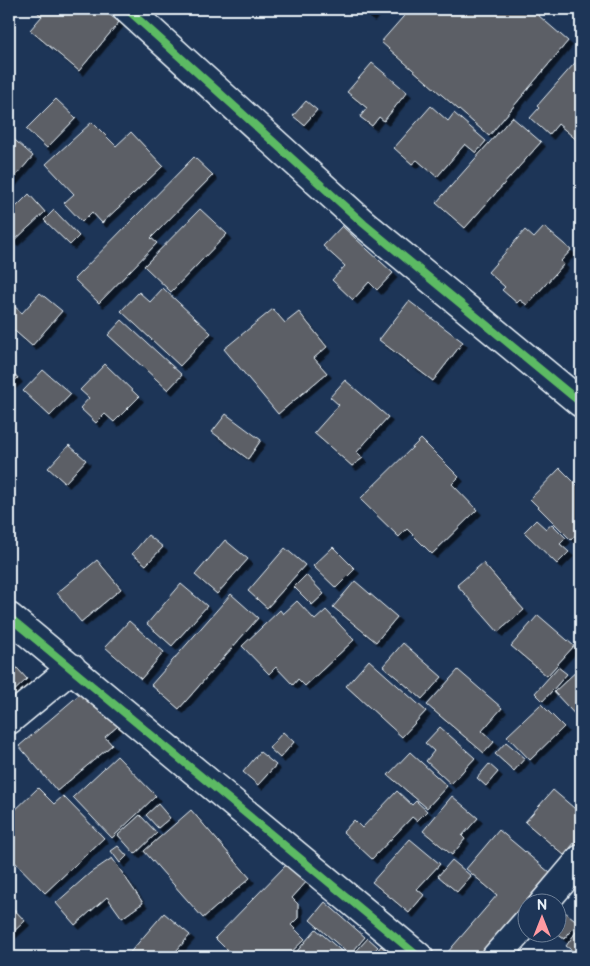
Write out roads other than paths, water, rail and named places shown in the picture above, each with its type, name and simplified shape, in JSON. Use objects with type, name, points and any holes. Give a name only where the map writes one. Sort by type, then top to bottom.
[{"type":"street","points":[[127,9],[364,224],[581,403]]},
{"type":"street","points":[[9,617],[419,957]]},
{"type":"street","points":[[9,720],[72,668]]},
{"type":"street","points":[[551,894],[581,859]]},
{"type":"street","points":[[496,957],[518,932]]}]
